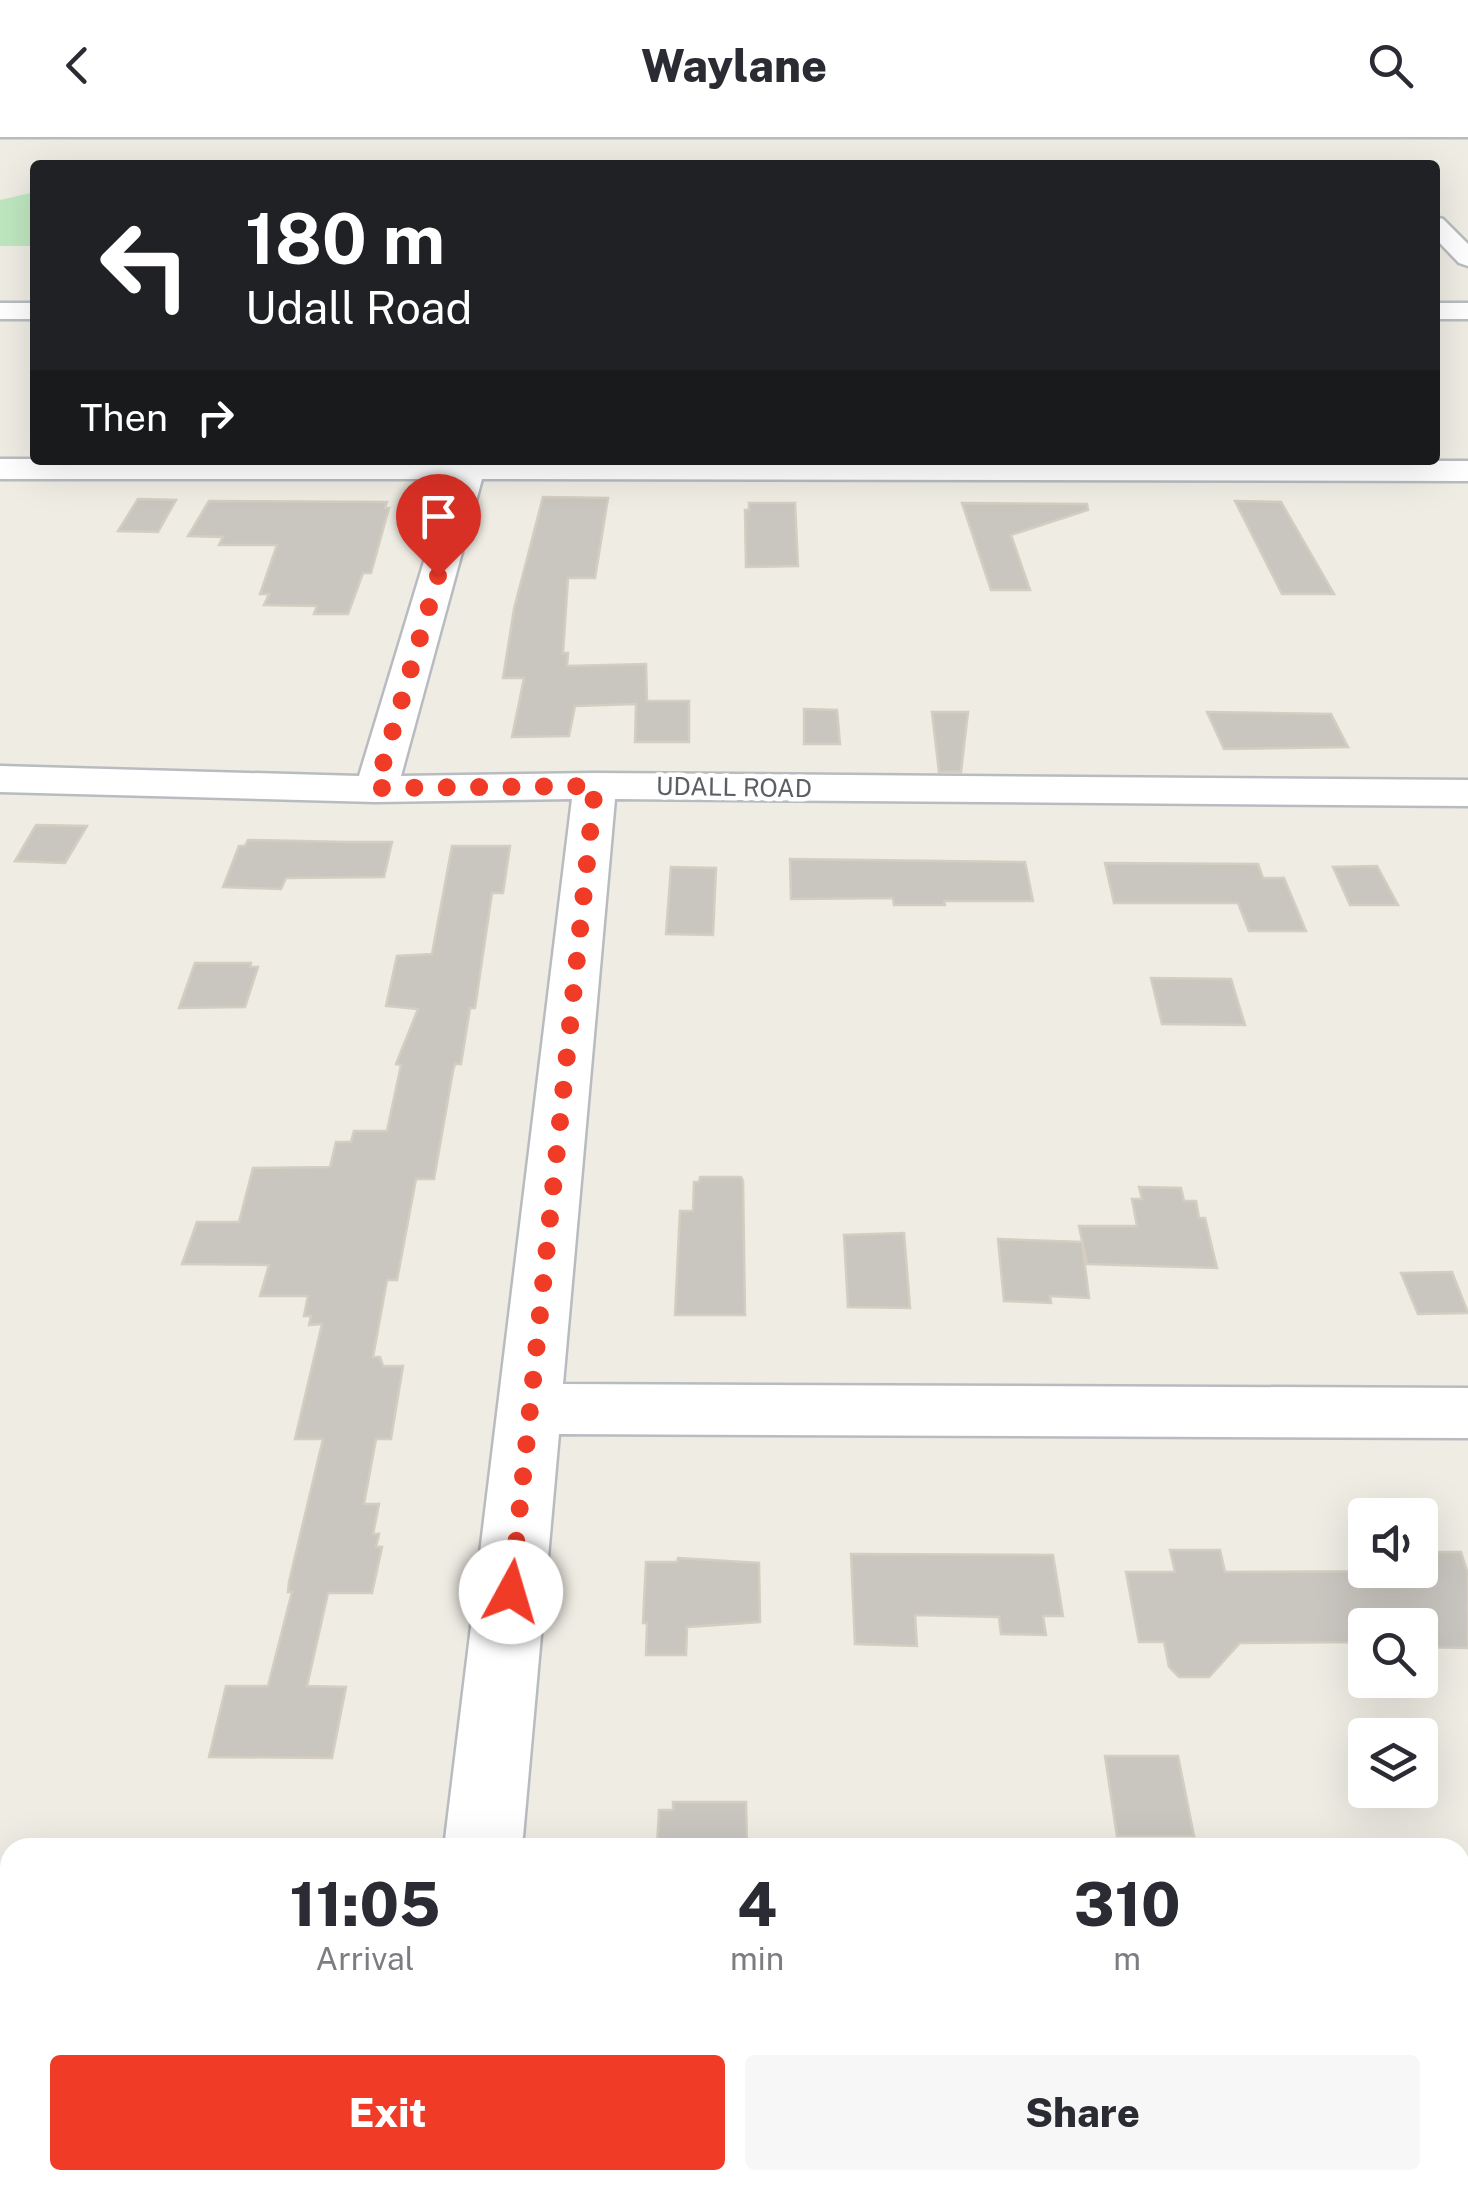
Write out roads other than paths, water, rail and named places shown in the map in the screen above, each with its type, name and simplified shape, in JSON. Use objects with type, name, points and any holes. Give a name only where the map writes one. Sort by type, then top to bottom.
[{"type":"street","points":[[0,135],[104,131],[562,137],[1468,131]]},
{"type":"street","points":[[1342,131],[1365,154]]},
{"type":"street","points":[[1440,229],[1468,258]]},
{"type":"street","points":[[0,310],[30,310]]},
{"type":"street","points":[[1440,311],[1468,311]]},
{"type":"street","points":[[0,469],[470,465],[1468,471]]},
{"type":"street","points":[[376,788],[470,465]]},
{"type":"street","name":"UDALL ROAD","points":[[0,778],[376,788],[595,786],[1468,793]]},
{"type":"street","points":[[485,1838],[595,786]]},
{"type":"street","points":[[531,1409],[1468,1412]]}]
